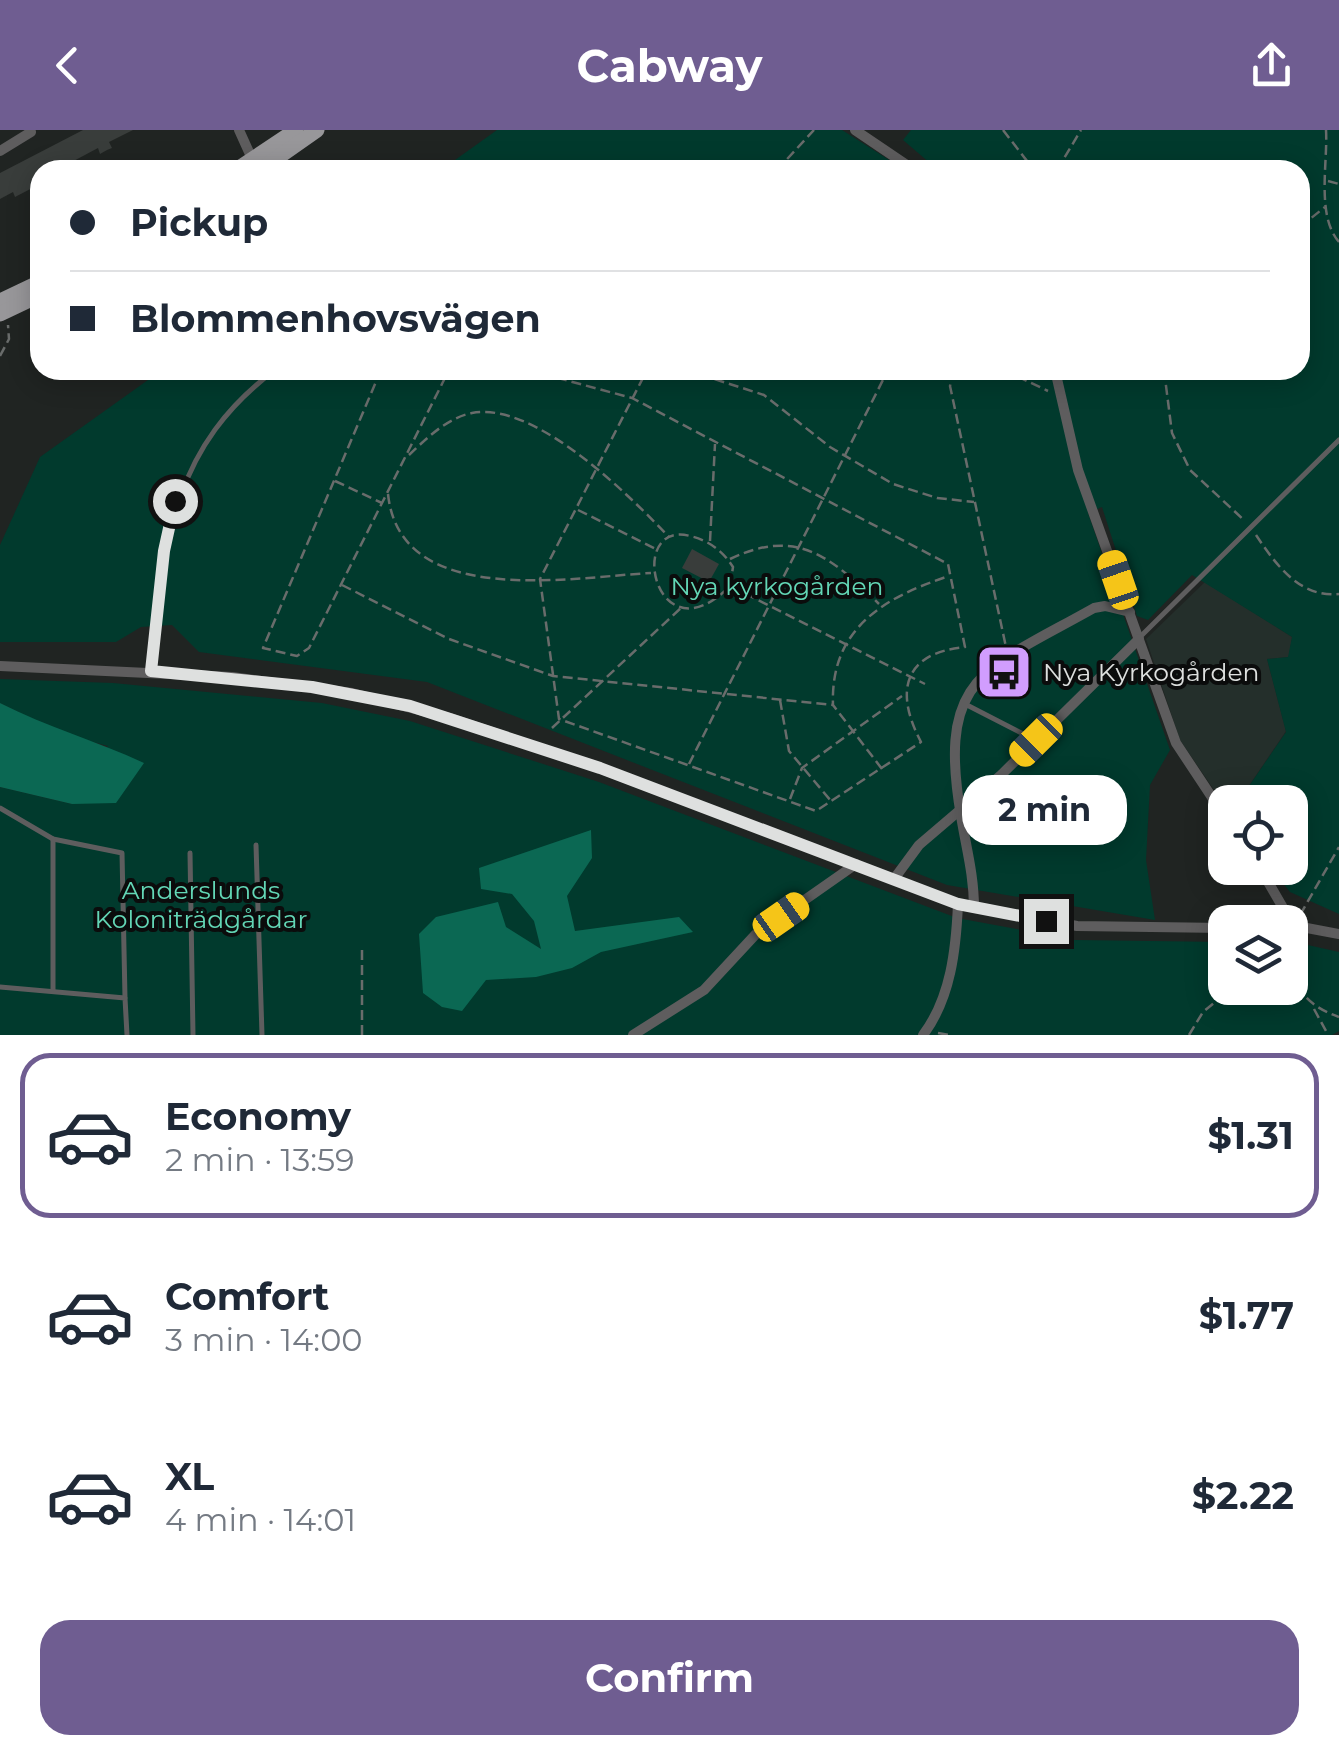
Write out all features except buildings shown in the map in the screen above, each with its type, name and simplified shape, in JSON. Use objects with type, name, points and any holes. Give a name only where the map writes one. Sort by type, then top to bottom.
[{"type":"main road","points":[[264,160],[296,130]]},
{"type":"main road","points":[[268,160],[317,130]]},
{"type":"main road","points":[[2,309],[30,289]]},
{"type":"main road","points":[[2,309],[30,299]]},
{"type":"street","points":[[239,130],[254,160]]},
{"type":"street","points":[[855,130],[899,160]]},
{"type":"street","points":[[0,151],[31,131]]},
{"type":"street","points":[[1056,380],[1078,470],[1139,638],[1185,757],[1208,791]]},
{"type":"street","points":[[974,908],[974,878],[952,746],[961,702],[989,670],[1008,656],[1094,608],[1106,606],[1130,612]]},
{"type":"street","points":[[894,879],[919,844],[960,812],[1139,638]]},
{"type":"street","points":[[0,666],[151,671],[312,687],[410,706],[600,768],[958,904],[1077,926],[1208,928]]},
{"type":"street","points":[[633,1035],[704,990],[756,934],[856,864]]},
{"type":"street","points":[[923,1035],[941,1002],[951,969],[958,904]]},
{"type":"street","points":[[1308,928],[1339,934]]},
{"type":"lane","points":[[151,671],[164,551],[175,501],[228,410],[263,380]]},
{"type":"lane","points":[[1139,638],[1339,440]]},
{"type":"lane","points":[[961,702],[1036,740]]},
{"type":"lane","points":[[0,808],[53,839],[122,853],[126,1035]]},
{"type":"lane","points":[[53,839],[53,990]]},
{"type":"lane","points":[[256,844],[262,1035]]},
{"type":"lane","points":[[190,853],[193,1035]]},
{"type":"lane","points":[[0,987],[125,998]]},
{"type":"path","points":[[787,160],[814,130]]},
{"type":"path","points":[[1003,130],[1026,160]]},
{"type":"path","points":[[1062,160],[1080,130]]},
{"type":"path","points":[[1326,130],[1326,206],[1333,235],[1339,242]]},
{"type":"path","points":[[1326,180],[1339,184]]},
{"type":"path","points":[[1310,219],[1326,206]]},
{"type":"path","points":[[0,356],[10,330],[2,309]]},
{"type":"path","points":[[377,380],[263,648],[297,656],[305,653],[444,380]]},
{"type":"path","points":[[558,719],[816,811],[921,742],[908,716],[904,695],[910,678],[932,658],[965,647],[944,560],[632,398],[565,380]]},
{"type":"path","points":[[558,719],[540,579],[642,380]]},
{"type":"path","points":[[717,380],[764,395],[847,457],[908,490],[974,502]]},
{"type":"path","points":[[688,765],[883,380]]},
{"type":"path","points":[[952,380],[1008,656]]},
{"type":"path","points":[[1025,380],[1061,397]]},
{"type":"path","points":[[1165,380],[1172,432],[1190,470],[1251,527],[1293,580],[1320,596],[1339,594]]},
{"type":"path","points":[[404,460],[452,420],[484,412],[528,425],[597,468],[669,537]]},
{"type":"path","points":[[710,542],[715,443]]},
{"type":"path","points":[[334,481],[382,503]]},
{"type":"path","points":[[388,492],[394,519],[404,535],[415,549],[441,566],[483,578],[652,573]]},
{"type":"path","points":[[577,509],[658,550]]},
{"type":"path","points":[[682,534],[710,542],[728,560],[734,576],[730,586],[704,606],[683,606],[668,598],[652,573],[658,550],[669,537],[682,534]]},
{"type":"path","points":[[728,560],[767,545],[801,546],[836,564],[879,604]]},
{"type":"path","points":[[882,769],[833,705],[835,677],[848,646],[879,604],[950,576]]},
{"type":"path","points":[[341,584],[449,639],[552,676],[598,684],[833,705]]},
{"type":"path","points":[[730,586],[925,684]]},
{"type":"path","points":[[552,728],[683,606]]},
{"type":"path","points":[[789,801],[802,768],[904,695]]},
{"type":"path","points":[[780,699],[784,739],[802,768],[831,800]]},
{"type":"path","points":[[1308,905],[1339,847]]},
{"type":"path","points":[[362,947],[362,1035]]},
{"type":"path","points":[[1308,1001],[1326,1032]]},
{"type":"path","points":[[1189,1035],[1211,1005]]},
{"type":"path","points":[[1313,1008],[1339,1017]]},
{"type":"shaded area","points":[[1205,582],[1292,637],[1289,657],[1267,659],[1286,731],[1249,785],[1211,785],[1180,740],[1146,639]]},
{"type":"shaded area","points":[[0,703],[144,763],[116,803],[72,804],[0,787]]},
{"type":"shaded area","points":[[591,830],[592,858],[567,896],[575,931],[679,917],[693,932],[601,952],[572,968],[536,977],[486,980],[462,1011],[442,1007],[423,993],[419,934],[436,917],[498,902],[506,927],[541,949],[534,921],[512,894],[481,889],[479,868]]},
{"type":"green space","points":[[497,130],[842,130],[889,160],[455,160]]},
{"type":"green space","name":"Nya kyrkogården","points":[[911,130],[1339,130],[1339,914],[1290,892],[1284,885],[1308,885],[1308,785],[1250,785],[1286,732],[1267,659],[1288,657],[1292,637],[1192,575],[1148,620],[1137,616],[1102,507],[1088,513],[1170,750],[1150,785],[1146,860],[1155,920],[947,885],[427,682],[199,652],[172,625],[141,627],[116,642],[0,642],[0,545],[40,457],[148,380],[1310,380],[1310,160],[926,160],[903,140]]},
{"type":"green space","name":"Anderslunds Koloniträdgårdar","points":[[0,679],[113,683],[322,703],[410,721],[599,782],[957,918],[1075,940],[1208,942],[1208,1005],[1308,1005],[1308,945],[1339,952],[1339,1031],[1332,1035],[0,1035],[0,787],[72,804],[108,746],[62,734],[0,703]]},
{"type":"place","name":"Nya Kyrkogården","points":[[1004,672]]},
{"type":"route","points":[[175,501],[164,551],[151,671],[312,687],[410,706],[600,768],[958,904],[1046,921]]}]
